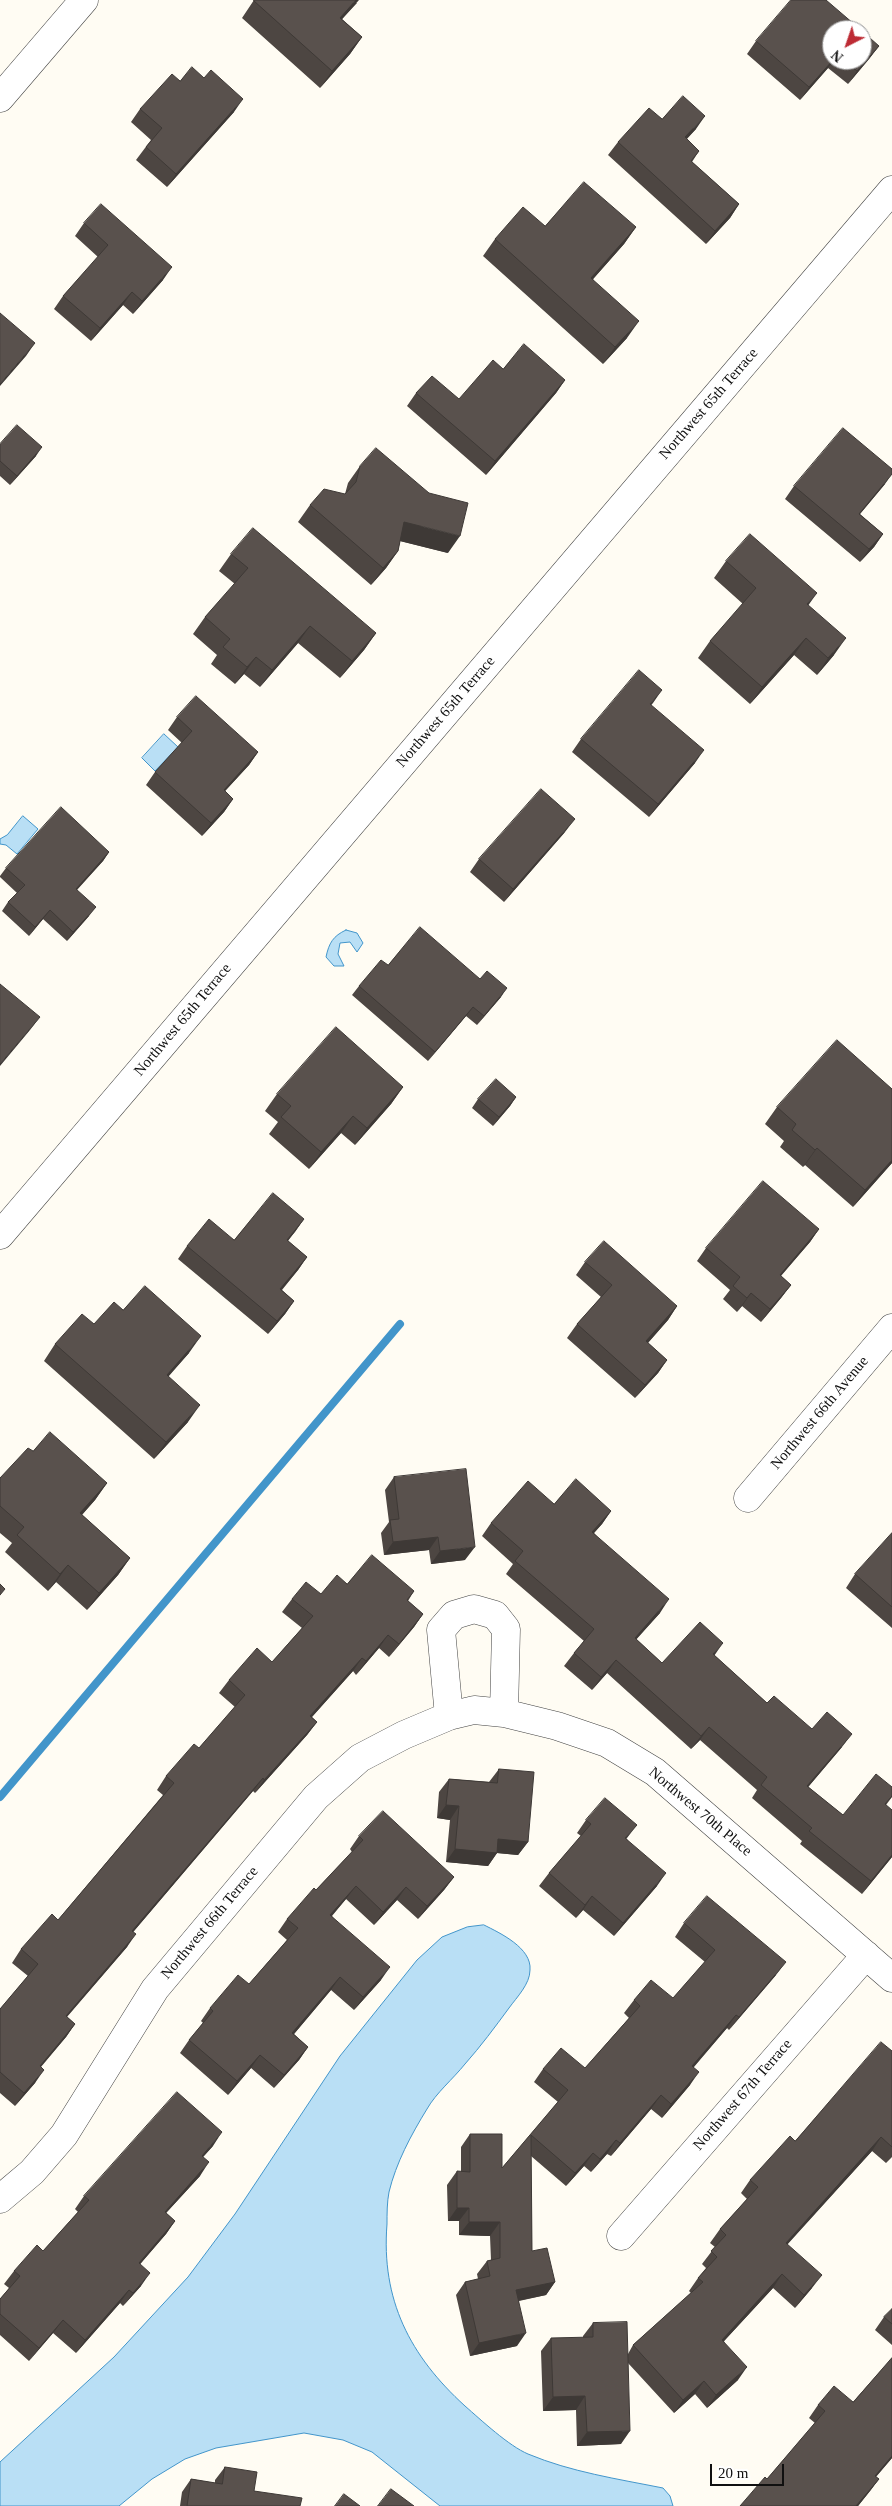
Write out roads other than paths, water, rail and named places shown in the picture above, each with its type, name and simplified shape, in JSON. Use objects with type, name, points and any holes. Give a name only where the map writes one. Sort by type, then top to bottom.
[{"type":"street","points":[[0,98],[84,0]]},
{"type":"street","name":"Northwest 65th Terrace","points":[[0,1235],[892,190]]},
{"type":"street","name":"Northwest 66th Avenue","points":[[748,1498],[892,1328]]},
{"type":"street","points":[[461,1713],[441,1630],[454,1615],[474,1609],[495,1615],[506,1629],[504,1713]]},
{"type":"street","name":"Northwest 70th Place","points":[[461,1713],[504,1713],[558,1726],[607,1743],[655,1772],[892,1978]]},
{"type":"street","name":"Northwest 66th Terrace","points":[[0,2199],[32,2172],[64,2135],[155,1989],[316,1797],[360,1758],[404,1734],[461,1713]]},
{"type":"street","name":"Northwest 67th Terrace","points":[[621,2236],[866,1955]]},
{"type":"water","points":[[164,734],[178,747],[155,771],[142,758]]},
{"type":"water","points":[[23,816],[38,829],[17,854],[6,845],[0,844],[0,839],[7,835]]},
{"type":"water","points":[[346,930],[357,933],[363,943],[357,952],[350,942],[340,943],[338,954],[344,966],[334,966],[326,957],[329,948],[332,940]]},
{"type":"water","points":[[484,1925],[521,1948],[529,1962],[528,1980],[488,2036],[431,2103],[415,2129],[400,2160],[389,2192],[387,2208],[386,2252],[395,2302],[403,2325],[429,2367],[465,2406],[504,2439],[528,2454],[561,2466],[663,2488],[670,2496],[673,2506],[440,2506],[372,2452],[343,2440],[304,2433],[216,2448],[185,2459],[152,2479],[119,2506],[0,2506],[0,2462],[114,2357],[188,2277],[235,2214],[340,2056],[417,1960],[442,1937],[467,1927]]},
{"type":"waterway","points":[[0,1797],[400,1324]]}]
